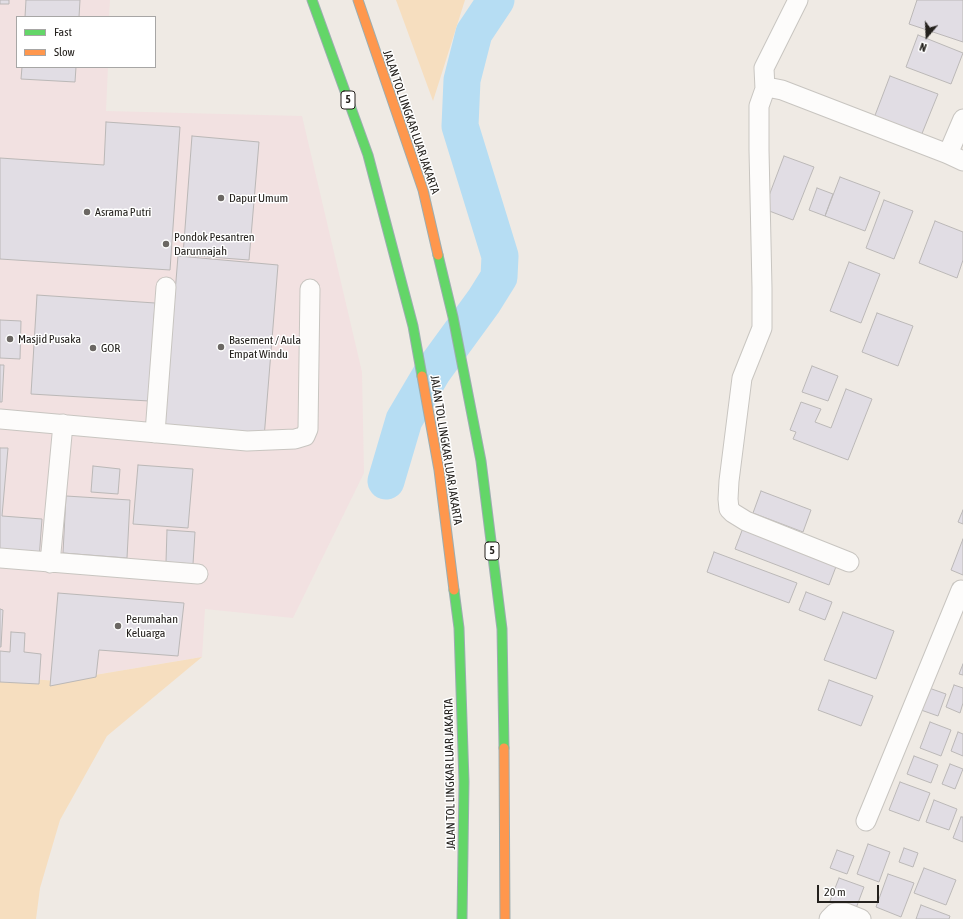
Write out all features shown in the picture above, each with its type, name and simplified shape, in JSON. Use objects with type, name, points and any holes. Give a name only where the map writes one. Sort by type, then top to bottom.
[{"type":"highway","name":"JALAN TOL LINGKAR LUAR JAKARTA","points":[[312,0],[368,155],[381,202],[413,326],[440,470],[459,628],[464,782],[462,919]]},
{"type":"highway","name":"JALAN TOL LINGKAR LUAR JAKARTA","points":[[358,0],[423,190],[453,317],[481,461],[502,628],[505,802],[505,919]]},
{"type":"street","points":[[798,0],[764,68],[765,89],[759,106],[762,328],[742,378],[728,499],[729,509],[746,521],[849,562]]},
{"type":"street","points":[[765,89],[772,88],[782,90],[955,157],[963,119]]},
{"type":"street","points":[[155,433],[166,288]]},
{"type":"street","points":[[0,419],[247,441],[295,439],[305,436],[308,429],[310,289]]},
{"type":"street","points":[[50,563],[63,424]]},
{"type":"street","points":[[0,558],[198,574]]},
{"type":"street","points":[[866,821],[962,590],[963,591]]},
{"type":"street","points":[[832,916],[846,913],[861,919]]},
{"type":"shaded area","name":"Pondok Pesantren Darunnajah","points":[[0,0],[110,0],[109,16],[16,16],[16,68],[108,68],[106,111],[302,116],[362,372],[364,473],[293,618],[205,609],[202,657],[59,681],[0,677]]},
{"type":"shaded area","points":[[396,0],[465,0],[433,101]]},
{"type":"shaded area","points":[[202,657],[107,736],[60,820],[40,888],[36,919],[0,919],[0,677],[59,681]]},
{"type":"building","points":[[0,0],[9,0],[9,4],[0,4]]},
{"type":"building","points":[[26,0],[80,0],[79,16],[25,16]]},
{"type":"building","points":[[917,0],[963,0],[963,42],[909,24]]},
{"type":"building","points":[[918,35],[963,53],[951,84],[906,67]]},
{"type":"building","points":[[22,68],[76,68],[75,82],[21,79]]},
{"type":"building","points":[[890,76],[938,94],[921,136],[874,118]]},
{"type":"building","name":"Asrama Putri","points":[[106,122],[180,127],[170,270],[0,259],[0,158],[104,165]]},
{"type":"building","name":"Dapur Umum","points":[[192,136],[259,142],[249,260],[183,255]]},
{"type":"building","points":[[784,156],[814,167],[793,220],[764,209]]},
{"type":"building","points":[[840,177],[880,192],[865,231],[825,216]]},
{"type":"building","points":[[817,188],[833,194],[825,216],[809,210]]},
{"type":"building","points":[[884,200],[913,211],[894,259],[866,248]]},
{"type":"building","points":[[935,221],[963,232],[963,260],[957,278],[919,263]]},
{"type":"building","name":"Basement / Aula Empat Windu","points":[[178,256],[278,265],[264,438],[164,429]]},
{"type":"building","points":[[849,262],[880,274],[861,323],[830,311]]},
{"type":"building","name":"GOR","points":[[37,295],[155,303],[149,401],[31,394]]},
{"type":"building","points":[[877,313],[913,326],[898,366],[862,352]]},
{"type":"building","name":"Masjid Pusaka","points":[[0,320],[21,321],[20,359],[0,358]]},
{"type":"building","points":[[0,365],[4,365],[2,402],[0,402]]},
{"type":"building","points":[[812,366],[838,376],[828,401],[802,392]]},
{"type":"building","points":[[846,389],[872,399],[848,460],[793,439],[796,432],[790,430],[801,402],[821,409],[815,422],[831,428]]},
{"type":"building","points":[[0,448],[8,448],[2,516],[42,519],[39,559],[0,556]]},
{"type":"building","points":[[138,465],[193,469],[188,528],[133,524]]},
{"type":"building","points":[[93,466],[120,469],[118,494],[91,492]]},
{"type":"building","points":[[761,491],[811,510],[803,532],[753,513]]},
{"type":"building","points":[[66,496],[130,500],[127,558],[63,553]]},
{"type":"building","points":[[963,510],[963,524],[958,522]]},
{"type":"building","points":[[743,528],[837,564],[829,585],[735,549]]},
{"type":"building","points":[[167,530],[195,532],[193,564],[166,562]]},
{"type":"building","points":[[963,539],[963,575],[951,570]]},
{"type":"building","points":[[714,552],[797,583],[789,603],[707,572]]},
{"type":"building","points":[[806,592],[832,602],[825,620],[799,610]]},
{"type":"building","name":"Perumahan Keluarga","points":[[58,593],[184,603],[178,656],[99,650],[96,677],[50,686]]},
{"type":"building","points":[[0,609],[3,610],[1,647],[0,647]]},
{"type":"building","points":[[843,612],[894,631],[876,679],[824,660]]},
{"type":"building","points":[[11,632],[25,633],[24,652],[41,654],[39,684],[0,682],[0,651],[10,652]]},
{"type":"building","points":[[963,664],[963,675],[959,674]]},
{"type":"building","points":[[829,680],[873,696],[861,726],[818,710]]},
{"type":"building","points":[[954,685],[963,688],[963,703],[960,713],[946,707]]},
{"type":"building","points":[[929,688],[946,694],[938,716],[921,710]]},
{"type":"building","points":[[930,722],[951,730],[941,756],[920,748]]},
{"type":"building","points":[[958,732],[963,734],[963,756],[951,751]]},
{"type":"building","points":[[914,756],[938,765],[931,783],[907,774]]},
{"type":"building","points":[[950,764],[963,769],[955,789],[942,784]]},
{"type":"building","points":[[900,782],[930,793],[919,821],[889,810]]},
{"type":"building","points":[[934,800],[957,809],[949,830],[926,822]]},
{"type":"building","points":[[961,817],[963,817],[963,842],[953,838]]},
{"type":"building","points":[[868,844],[890,852],[879,882],[857,874]]},
{"type":"building","points":[[904,848],[918,853],[913,867],[899,862]]},
{"type":"building","points":[[837,850],[854,856],[847,874],[830,868]]},
{"type":"building","points":[[924,868],[956,880],[946,905],[914,893]]},
{"type":"building","points":[[888,874],[914,883],[901,917],[876,907]]},
{"type":"building","points":[[839,878],[864,887],[855,911],[830,901]]},
{"type":"building","points":[[921,905],[950,916],[949,919],[916,919]]},
{"type":"waterway","points":[[386,481],[404,420],[433,371],[484,301],[499,277],[500,256],[460,126],[462,80],[474,33],[496,0]]},
{"type":"traffic: fast","points":[[312,0],[368,155],[413,326],[422,376]]},
{"type":"traffic: fast","points":[[438,255],[453,317],[481,461],[502,629],[504,748]]},
{"type":"traffic: fast","points":[[454,590],[459,628],[464,782],[462,919]]},
{"type":"traffic: slow","points":[[358,0],[423,190],[438,255]]},
{"type":"traffic: slow","points":[[422,376],[439,470],[454,590]]},
{"type":"traffic: slow","points":[[504,748],[505,919]]},
{"type":"place","name":"Dapur Umum","points":[[221,198]]},
{"type":"place","name":"Asrama Putri","points":[[87,212]]},
{"type":"place","name":"Pondok Pesantren Darunnajah","points":[[166,244]]},
{"type":"place","name":"Masjid Pusaka","points":[[10,339]]},
{"type":"place","name":"Basement / Aula Empat Windu","points":[[221,347]]},
{"type":"place","name":"GOR","points":[[93,348]]},
{"type":"place","name":"Perumahan Keluarga","points":[[118,626]]}]
